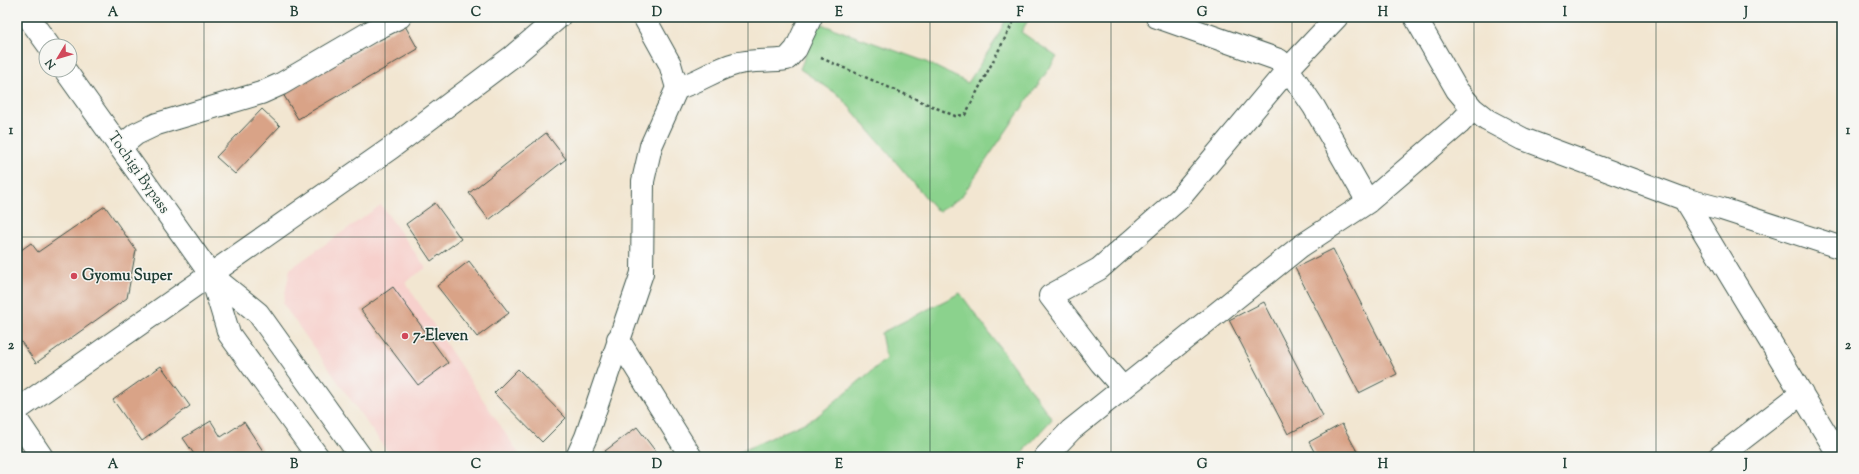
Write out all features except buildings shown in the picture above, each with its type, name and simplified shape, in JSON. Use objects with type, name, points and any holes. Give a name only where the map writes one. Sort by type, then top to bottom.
[{"type":"street","points":[[28,17],[43,38]]},
{"type":"street","points":[[120,147],[136,134],[157,124],[261,93],[281,84],[400,17]]},
{"type":"street","points":[[17,410],[391,148],[513,56],[559,17]]},
{"type":"street","points":[[577,457],[586,436],[618,339],[642,273],[643,181],[651,146],[678,88],[670,64],[644,17]]},
{"type":"street","points":[[678,88],[734,64],[748,61],[787,59],[796,49],[811,17]]},
{"type":"street","points":[[1157,17],[1279,60],[1288,69],[1314,107],[1368,202]]},
{"type":"street","points":[[1123,388],[1101,363],[1050,296],[1099,269],[1179,198],[1288,69],[1336,17]]},
{"type":"street","points":[[1415,17],[1457,90],[1473,109],[1487,120],[1523,139],[1684,199],[1842,248]]},
{"type":"street","name":"Tochigi Bypass","points":[[72,78],[211,275],[258,313],[361,457]]},
{"type":"street","points":[[1045,457],[1071,430],[1300,246],[1368,202],[1459,124],[1473,109]]},
{"type":"street","points":[[1684,199],[1840,457]]},
{"type":"street","name":"Tochigi Bypass","points":[[211,275],[229,334],[318,457]]},
{"type":"street","points":[[618,339],[691,457]]},
{"type":"street","points":[[1719,457],[1802,393]]},
{"type":"street","points":[[17,420],[42,457]]},
{"type":"path","points":[[796,49],[955,116],[965,115],[1016,17]]},
{"type":"shaded area","points":[[381,205],[426,268],[405,282],[521,457],[391,457],[283,304],[290,269]]},
{"type":"green space","points":[[1007,17],[1030,17],[1021,32],[1057,57],[961,197],[938,212],[840,96],[800,69],[818,23],[924,61],[968,83],[995,41]]},
{"type":"green space","points":[[960,293],[1052,419],[1018,457],[729,457],[815,418],[886,359],[881,333]]},
{"type":"place","name":"Gyomu Super","points":[[74,276]]},
{"type":"place","name":"7-Eleven","points":[[405,336]]}]
